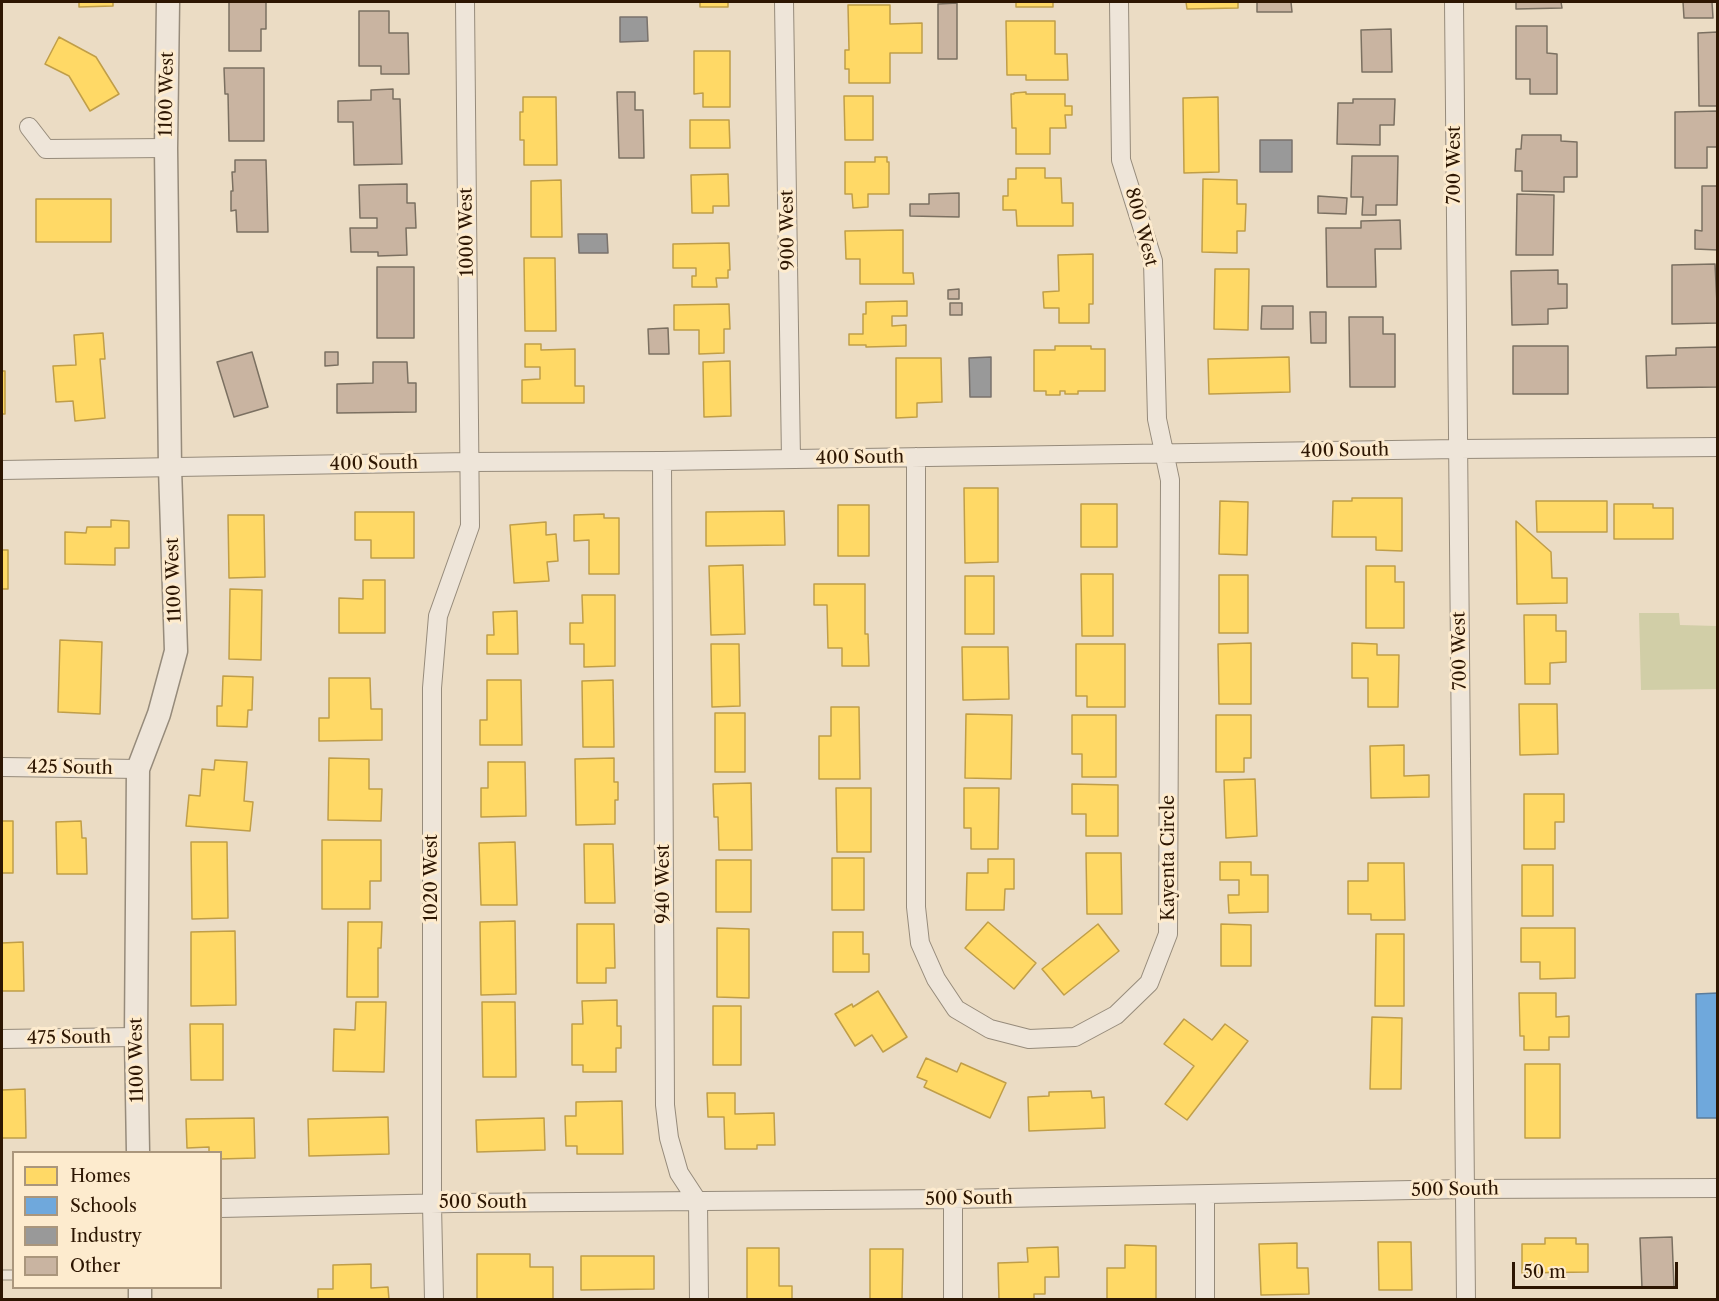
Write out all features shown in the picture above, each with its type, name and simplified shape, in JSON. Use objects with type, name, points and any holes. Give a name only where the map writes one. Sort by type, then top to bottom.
[{"type":"street","name":"1100 West","points":[[138,1151],[136,1037],[138,769],[159,714],[176,651],[170,468],[166,148],[168,2]]},
{"type":"street","name":"1000 West","points":[[465,2],[470,462]]},
{"type":"street","name":"900 West","points":[[784,2],[791,459]]},
{"type":"street","name":"800 West","points":[[1119,2],[1121,160],[1153,261],[1157,419],[1165,453]]},
{"type":"street","name":"700 West","points":[[1454,2],[1466,1299]]},
{"type":"street","points":[[29,127],[46,148],[166,148]]},
{"type":"street","name":"400 South","points":[[2,470],[1718,447]]},
{"type":"street","name":"Kayenta Circle","points":[[916,457],[916,907],[920,943],[936,978],[956,1009],[990,1029],[1029,1039],[1075,1037],[1116,1015],[1149,982],[1168,934],[1170,480],[1165,453]]},
{"type":"street","name":"940 West","points":[[662,461],[666,1105],[669,1137],[679,1173],[698,1202]]},
{"type":"street","name":"1020 West","points":[[434,1299],[432,688],[438,616],[470,526],[470,462]]},
{"type":"street","name":"425 South","points":[[2,767],[138,769]]},
{"type":"street","name":"475 South","points":[[2,1039],[136,1037]]},
{"type":"street","name":"500 South","points":[[222,1208],[953,1199],[1464,1189],[1718,1188]]},
{"type":"street","points":[[1205,1195],[1205,1299]]},
{"type":"street","points":[[953,1199],[953,1299]]},
{"type":"street","points":[[698,1202],[699,1299]]},
{"type":"shaded area","points":[[1639,613],[1679,613],[1680,625],[1717,626],[1717,689],[1641,690]]},
{"type":"building: Homes","points":[[79,2],[113,2],[113,6],[79,7]]},
{"type":"building: Homes","points":[[700,2],[728,2],[728,7],[700,7]]},
{"type":"building: Homes","points":[[1016,2],[1053,2],[1053,7],[1016,7]]},
{"type":"building: Homes","points":[[1186,2],[1238,2],[1238,8],[1187,9]]},
{"type":"building: Homes","points":[[848,5],[890,5],[890,24],[922,23],[922,53],[890,53],[890,83],[849,83],[849,69],[845,69],[845,50],[849,50]]},
{"type":"building: Homes","points":[[1006,21],[1055,21],[1055,54],[1067,54],[1068,80],[1026,80],[1026,75],[1007,75]]},
{"type":"building: Homes","points":[[59,37],[96,57],[119,94],[90,111],[69,76],[45,64]]},
{"type":"building: Homes","points":[[694,51],[730,51],[730,107],[703,107],[703,93],[694,94]]},
{"type":"building: Homes","points":[[1026,92],[1026,94],[1065,94],[1065,106],[1072,106],[1072,115],[1065,115],[1066,128],[1050,128],[1050,154],[1016,154],[1016,128],[1012,128],[1011,94]]},
{"type":"building: Homes","points":[[844,96],[873,96],[873,140],[845,140]]},
{"type":"building: Homes","points":[[523,97],[556,97],[557,165],[524,165],[524,140],[520,140],[520,112],[523,112]]},
{"type":"building: Homes","points":[[1218,97],[1219,172],[1184,173],[1183,98]]},
{"type":"building: Homes","points":[[690,120],[729,120],[730,148],[690,148]]},
{"type":"building: Homes","points":[[875,157],[887,157],[887,162],[889,162],[889,194],[868,194],[868,207],[853,208],[852,194],[845,194],[845,162],[875,162]]},
{"type":"building: Homes","points":[[1016,168],[1045,168],[1045,178],[1061,178],[1062,203],[1073,203],[1073,226],[1017,226],[1016,210],[1003,210],[1003,196],[1008,196],[1008,179],[1016,179]]},
{"type":"building: Homes","points":[[728,174],[729,206],[713,206],[713,213],[692,213],[691,175]]},
{"type":"building: Homes","points":[[1203,179],[1237,180],[1237,204],[1246,204],[1245,231],[1237,231],[1237,253],[1202,252]]},
{"type":"building: Homes","points":[[561,180],[562,237],[531,237],[531,181]]},
{"type":"building: Homes","points":[[36,199],[111,199],[111,242],[36,242]]},
{"type":"building: Homes","points":[[903,230],[903,273],[913,273],[914,284],[860,284],[860,259],[846,259],[845,231]]},
{"type":"building: Homes","points":[[729,243],[728,278],[716,278],[717,287],[692,287],[692,276],[696,276],[696,268],[673,268],[673,244]]},
{"type":"building: Homes","points":[[1093,254],[1093,304],[1089,304],[1089,323],[1059,323],[1059,308],[1044,308],[1043,292],[1059,291],[1058,255]]},
{"type":"building: Homes","points":[[524,258],[555,258],[556,331],[525,331]]},
{"type":"building: Homes","points":[[1215,269],[1249,269],[1248,330],[1214,329]]},
{"type":"building: Homes","points":[[907,301],[907,316],[892,316],[892,326],[906,325],[906,346],[849,345],[849,334],[863,334],[863,314],[866,314],[866,302]]},
{"type":"building: Homes","points":[[729,304],[730,329],[724,329],[724,353],[699,354],[699,330],[674,330],[674,305]]},
{"type":"building: Homes","points":[[103,333],[105,359],[100,359],[105,418],[75,421],[73,401],[56,402],[53,366],[76,365],[74,335]]},
{"type":"building: Homes","points":[[525,344],[541,344],[541,350],[575,349],[575,386],[584,386],[584,403],[522,403],[522,380],[540,379],[540,367],[525,367]]},
{"type":"building: Homes","points":[[1055,346],[1091,346],[1091,349],[1105,349],[1105,391],[1078,391],[1078,394],[1065,394],[1065,391],[1060,391],[1060,395],[1046,395],[1046,391],[1034,391],[1034,350],[1055,350]]},
{"type":"building: Homes","points":[[1289,357],[1290,392],[1209,394],[1208,359]]},
{"type":"building: Homes","points":[[896,358],[941,358],[942,402],[917,403],[917,417],[896,418]]},
{"type":"building: Homes","points":[[730,361],[731,416],[704,417],[703,362]]},
{"type":"building: Homes","points":[[2,371],[5,371],[5,414],[2,414]]},
{"type":"building: Homes","points":[[964,488],[998,488],[998,562],[965,563]]},
{"type":"building: Homes","points":[[1352,498],[1402,498],[1402,551],[1376,550],[1376,537],[1332,537],[1333,501],[1352,501]]},
{"type":"building: Homes","points":[[1220,501],[1248,502],[1247,555],[1219,554]]},
{"type":"building: Homes","points":[[1536,501],[1607,501],[1607,532],[1537,532]]},
{"type":"building: Homes","points":[[1081,504],[1117,504],[1117,547],[1081,547]]},
{"type":"building: Homes","points":[[1614,504],[1653,504],[1653,508],[1673,508],[1673,539],[1614,539]]},
{"type":"building: Homes","points":[[838,505],[869,505],[869,556],[838,556]]},
{"type":"building: Homes","points":[[784,511],[785,545],[706,546],[706,512]]},
{"type":"building: Homes","points":[[355,512],[414,512],[414,558],[371,558],[371,540],[355,540]]},
{"type":"building: Homes","points":[[604,514],[604,518],[619,518],[619,574],[589,574],[589,540],[574,541],[574,515]]},
{"type":"building: Homes","points":[[228,515],[264,515],[265,577],[229,578]]},
{"type":"building: Homes","points":[[111,520],[129,521],[129,548],[115,548],[115,565],[65,564],[65,532],[86,533],[87,527],[111,527]]},
{"type":"building: Homes","points":[[1516,521],[1551,552],[1552,578],[1567,578],[1567,603],[1517,604]]},
{"type":"building: Homes","points":[[546,522],[546,535],[556,534],[558,561],[547,562],[549,581],[514,583],[510,525]]},
{"type":"building: Homes","points":[[2,550],[8,550],[8,589],[2,589]]},
{"type":"building: Homes","points":[[743,565],[745,634],[711,635],[709,566]]},
{"type":"building: Homes","points":[[1366,566],[1395,566],[1395,582],[1404,582],[1404,628],[1366,628]]},
{"type":"building: Homes","points":[[1081,574],[1113,574],[1113,636],[1082,636]]},
{"type":"building: Homes","points":[[1219,575],[1248,575],[1248,633],[1219,633]]},
{"type":"building: Homes","points":[[965,576],[994,576],[994,634],[965,634]]},
{"type":"building: Homes","points":[[363,580],[385,580],[385,633],[339,633],[339,598],[363,599]]},
{"type":"building: Homes","points":[[814,584],[865,584],[865,634],[868,634],[869,666],[842,666],[842,648],[828,648],[827,605],[814,605]]},
{"type":"building: Homes","points":[[230,589],[262,590],[261,660],[229,659]]},
{"type":"building: Homes","points":[[582,595],[615,595],[615,666],[584,667],[584,644],[570,644],[570,623],[583,623]]},
{"type":"building: Homes","points":[[517,611],[518,654],[487,654],[487,635],[494,635],[493,612]]},
{"type":"building: Homes","points":[[1524,615],[1556,615],[1556,631],[1566,631],[1566,662],[1550,663],[1550,684],[1525,684]]},
{"type":"building: Homes","points":[[60,640],[102,642],[100,714],[58,712]]},
{"type":"building: Homes","points":[[1251,643],[1251,704],[1219,704],[1218,644]]},
{"type":"building: Homes","points":[[1352,643],[1377,644],[1377,655],[1399,655],[1398,707],[1368,707],[1368,678],[1352,678]]},
{"type":"building: Homes","points":[[711,644],[739,644],[740,706],[712,707]]},
{"type":"building: Homes","points":[[1076,644],[1125,644],[1125,707],[1087,707],[1087,696],[1076,696]]},
{"type":"building: Homes","points":[[962,647],[1008,647],[1009,699],[963,700]]},
{"type":"building: Homes","points":[[223,676],[253,677],[252,710],[248,710],[247,727],[217,726],[217,706],[222,706]]},
{"type":"building: Homes","points":[[329,678],[370,678],[371,709],[382,709],[382,740],[319,741],[319,718],[329,718]]},
{"type":"building: Homes","points":[[487,680],[521,680],[522,745],[480,745],[480,720],[487,720]]},
{"type":"building: Homes","points":[[613,680],[614,747],[583,747],[582,681]]},
{"type":"building: Homes","points":[[1519,704],[1557,704],[1558,754],[1520,755]]},
{"type":"building: Homes","points":[[831,707],[859,707],[860,779],[819,779],[819,736],[831,736]]},
{"type":"building: Homes","points":[[715,713],[745,713],[745,772],[715,772]]},
{"type":"building: Homes","points":[[966,714],[1012,715],[1011,779],[965,778]]},
{"type":"building: Homes","points":[[1072,715],[1116,715],[1116,777],[1082,777],[1082,754],[1072,754]]},
{"type":"building: Homes","points":[[1216,715],[1251,715],[1251,758],[1244,758],[1244,772],[1216,772]]},
{"type":"building: Homes","points":[[1404,745],[1404,776],[1429,775],[1429,797],[1371,798],[1370,746]]},
{"type":"building: Homes","points":[[329,758],[369,759],[369,789],[382,789],[381,821],[328,820]]},
{"type":"building: Homes","points":[[614,758],[614,782],[618,782],[615,824],[576,825],[575,759]]},
{"type":"building: Homes","points":[[215,760],[247,762],[244,801],[253,802],[250,831],[186,826],[189,795],[200,796],[202,769],[214,770]]},
{"type":"building: Homes","points":[[488,762],[525,762],[526,816],[481,817],[481,788],[488,788]]},
{"type":"building: Homes","points":[[1255,779],[1257,836],[1226,838],[1224,780]]},
{"type":"building: Homes","points":[[751,783],[752,850],[719,850],[718,817],[714,817],[713,784]]},
{"type":"building: Homes","points":[[1072,784],[1118,785],[1118,836],[1086,836],[1086,814],[1072,814]]},
{"type":"building: Homes","points":[[836,788],[871,788],[871,852],[837,852]]},
{"type":"building: Homes","points":[[964,788],[999,788],[998,849],[971,849],[971,828],[964,828]]},
{"type":"building: Homes","points":[[1524,794],[1564,794],[1564,822],[1555,822],[1555,849],[1524,849]]},
{"type":"building: Homes","points":[[2,821],[13,821],[13,873],[2,873]]},
{"type":"building: Homes","points":[[81,821],[82,838],[86,838],[87,874],[57,874],[56,822]]},
{"type":"building: Homes","points":[[322,840],[381,840],[381,881],[370,881],[370,909],[322,909]]},
{"type":"building: Homes","points":[[191,842],[227,842],[228,918],[192,919]]},
{"type":"building: Homes","points":[[515,842],[517,905],[481,905],[479,843]]},
{"type":"building: Homes","points":[[584,844],[613,844],[615,903],[585,903]]},
{"type":"building: Homes","points":[[1086,853],[1121,853],[1122,914],[1087,914]]},
{"type":"building: Homes","points":[[832,858],[864,858],[864,910],[832,910]]},
{"type":"building: Homes","points":[[988,859],[1014,859],[1014,889],[1005,889],[1004,910],[966,910],[967,873],[988,873]]},
{"type":"building: Homes","points":[[716,860],[751,860],[751,912],[716,912]]},
{"type":"building: Homes","points":[[1220,862],[1251,862],[1251,875],[1268,875],[1268,912],[1229,913],[1228,895],[1239,895],[1239,880],[1220,880]]},
{"type":"building: Homes","points":[[1368,863],[1404,863],[1405,920],[1371,920],[1371,914],[1348,914],[1348,881],[1368,881]]},
{"type":"building: Homes","points":[[1522,865],[1553,865],[1553,916],[1522,916]]},
{"type":"building: Homes","points":[[515,921],[516,994],[481,995],[480,922]]},
{"type":"building: Homes","points":[[348,922],[382,922],[381,948],[378,948],[378,997],[347,997]]},
{"type":"building: Homes","points":[[988,922],[1036,963],[1014,989],[965,948]]},
{"type":"building: Homes","points":[[577,924],[614,924],[615,968],[606,968],[606,983],[577,983]]},
{"type":"building: Homes","points":[[1098,924],[1119,951],[1064,995],[1042,969]]},
{"type":"building: Homes","points":[[1221,924],[1251,925],[1251,966],[1221,966]]},
{"type":"building: Homes","points":[[717,928],[749,929],[749,998],[717,997]]},
{"type":"building: Homes","points":[[1521,928],[1575,928],[1575,978],[1540,979],[1540,962],[1521,962]]},
{"type":"building: Homes","points":[[235,931],[236,1005],[191,1006],[191,932]]},
{"type":"building: Homes","points":[[833,932],[863,932],[863,954],[869,954],[869,972],[833,972]]},
{"type":"building: Homes","points":[[1376,934],[1404,934],[1404,1006],[1375,1006]]},
{"type":"building: Homes","points":[[23,942],[24,991],[2,991],[2,943]]},
{"type":"building: Homes","points":[[878,991],[907,1037],[883,1052],[872,1035],[855,1046],[835,1014],[852,1004],[853,1007]]},
{"type":"building: Homes","points":[[1519,993],[1556,993],[1556,1017],[1569,1016],[1569,1037],[1549,1037],[1549,1050],[1524,1050],[1524,1036],[1520,1036]]},
{"type":"building: Homes","points":[[617,1000],[617,1026],[621,1026],[621,1048],[616,1048],[616,1072],[583,1072],[583,1065],[572,1065],[572,1024],[583,1024],[582,1001]]},
{"type":"building: Homes","points":[[356,1002],[386,1002],[384,1072],[333,1071],[334,1029],[355,1030]]},
{"type":"building: Homes","points":[[482,1002],[515,1002],[516,1077],[483,1077]]},
{"type":"building: Homes","points":[[713,1006],[741,1006],[741,1065],[713,1065]]},
{"type":"building: Homes","points":[[1372,1017],[1402,1018],[1401,1089],[1370,1089]]},
{"type":"building: Homes","points":[[1184,1019],[1212,1040],[1225,1024],[1248,1041],[1187,1120],[1165,1104],[1194,1066],[1164,1044]]},
{"type":"building: Homes","points":[[190,1024],[223,1024],[223,1080],[191,1080]]},
{"type":"building: Homes","points":[[926,1058],[957,1072],[961,1063],[1006,1083],[990,1118],[924,1087],[927,1081],[917,1077]]},
{"type":"building: Homes","points":[[1525,1064],[1560,1064],[1560,1138],[1525,1138]]},
{"type":"building: Homes","points":[[25,1089],[26,1138],[2,1138],[2,1090]]},
{"type":"building: Homes","points":[[1091,1091],[1092,1098],[1104,1097],[1105,1128],[1029,1131],[1028,1097],[1049,1096],[1049,1092]]},
{"type":"building: Homes","points":[[707,1093],[735,1093],[735,1114],[774,1113],[775,1145],[757,1145],[757,1149],[725,1149],[724,1117],[708,1117]]},
{"type":"building: Homes","points":[[622,1101],[623,1154],[577,1154],[577,1146],[566,1146],[565,1116],[576,1116],[576,1102]]},
{"type":"building: Homes","points":[[388,1117],[389,1154],[309,1156],[308,1119]]},
{"type":"building: Homes","points":[[254,1118],[255,1158],[222,1159],[222,1151],[209,1151],[209,1147],[187,1148],[186,1119]]},
{"type":"building: Homes","points":[[544,1118],[545,1150],[477,1152],[476,1120]]},
{"type":"building: Homes","points":[[1545,1238],[1576,1238],[1576,1244],[1588,1244],[1588,1272],[1522,1273],[1522,1244],[1545,1244]]},
{"type":"building: Homes","points":[[1378,1242],[1411,1242],[1412,1290],[1379,1290]]},
{"type":"building: Homes","points":[[1297,1243],[1297,1268],[1308,1268],[1309,1294],[1261,1295],[1259,1244]]},
{"type":"building: Homes","points":[[1125,1245],[1156,1246],[1156,1300],[1107,1299],[1107,1268],[1125,1268]]},
{"type":"building: Homes","points":[[1058,1247],[1059,1277],[1045,1277],[1045,1294],[1034,1294],[1034,1300],[999,1300],[998,1263],[1028,1262],[1027,1248]]},
{"type":"building: Homes","points":[[747,1248],[779,1248],[779,1286],[792,1286],[792,1300],[747,1300]]},
{"type":"building: Homes","points":[[870,1249],[903,1249],[902,1300],[870,1300]]},
{"type":"building: Homes","points":[[477,1254],[530,1254],[530,1267],[553,1267],[553,1300],[477,1300]]},
{"type":"building: Homes","points":[[581,1256],[654,1256],[654,1289],[581,1290]]},
{"type":"building: Homes","points":[[371,1264],[371,1288],[388,1287],[389,1300],[318,1300],[318,1289],[333,1289],[333,1265]]},
{"type":"building: Schools","points":[[1718,993],[1718,1118],[1697,1118],[1696,994]]},
{"type":"building: Industry","points":[[620,17],[647,17],[648,41],[620,42]]},
{"type":"building: Industry","points":[[1260,140],[1292,140],[1292,172],[1260,172]]},
{"type":"building: Industry","points":[[578,234],[607,234],[608,253],[579,253]]},
{"type":"building: Industry","points":[[991,357],[991,397],[970,397],[969,358]]},
{"type":"building: Other","points":[[229,2],[266,2],[266,29],[261,29],[261,51],[229,51]]},
{"type":"building: Other","points":[[1257,2],[1291,2],[1292,12],[1257,12]]},
{"type":"building: Other","points":[[1516,2],[1561,2],[1562,8],[1516,9]]},
{"type":"building: Other","points":[[1683,2],[1712,2],[1713,18],[1684,18]]},
{"type":"building: Other","points":[[957,3],[957,59],[938,59],[938,4]]},
{"type":"building: Other","points":[[359,11],[389,11],[389,33],[408,33],[409,74],[381,74],[381,66],[359,66]]},
{"type":"building: Other","points":[[1516,26],[1547,26],[1547,53],[1557,54],[1557,94],[1530,94],[1530,79],[1516,79]]},
{"type":"building: Other","points":[[1391,29],[1392,72],[1362,72],[1361,30]]},
{"type":"building: Other","points":[[1718,32],[1718,106],[1699,106],[1698,33]]},
{"type":"building: Other","points":[[224,68],[264,68],[264,141],[229,141],[228,94],[225,94]]},
{"type":"building: Other","points":[[393,89],[393,99],[400,99],[402,164],[354,165],[353,122],[338,122],[338,101],[371,100],[371,90]]},
{"type":"building: Other","points":[[617,92],[635,92],[635,110],[643,110],[644,158],[619,158]]},
{"type":"building: Other","points":[[1353,99],[1395,99],[1394,125],[1380,125],[1380,145],[1337,144],[1338,103],[1353,103]]},
{"type":"building: Other","points":[[1718,111],[1718,147],[1707,147],[1707,168],[1675,168],[1675,112]]},
{"type":"building: Other","points":[[1522,135],[1561,135],[1561,141],[1577,142],[1577,177],[1564,177],[1564,192],[1522,191],[1522,171],[1515,171],[1516,149],[1521,149]]},
{"type":"building: Other","points":[[1352,156],[1398,156],[1397,205],[1376,205],[1376,215],[1362,215],[1363,197],[1351,197]]},
{"type":"building: Other","points":[[235,160],[266,160],[268,232],[237,232],[236,210],[231,211],[232,172],[235,172]]},
{"type":"building: Other","points":[[407,184],[407,203],[415,203],[416,228],[406,228],[407,255],[378,256],[378,252],[351,252],[350,228],[377,228],[377,218],[360,218],[359,185]]},
{"type":"building: Other","points":[[1702,186],[1718,186],[1718,250],[1695,249],[1695,230],[1702,231]]},
{"type":"building: Other","points":[[959,193],[959,217],[910,216],[910,204],[929,204],[929,194]]},
{"type":"building: Other","points":[[1517,194],[1554,195],[1553,255],[1516,255]]},
{"type":"building: Other","points":[[1318,196],[1347,198],[1346,214],[1318,213]]},
{"type":"building: Other","points":[[1400,220],[1401,249],[1375,249],[1376,287],[1327,287],[1326,228],[1361,228],[1361,221]]},
{"type":"building: Other","points":[[1715,264],[1718,323],[1672,324],[1672,265]]},
{"type":"building: Other","points":[[377,267],[414,267],[414,338],[377,338]]},
{"type":"building: Other","points":[[1558,270],[1558,284],[1567,284],[1567,308],[1548,309],[1548,324],[1512,325],[1511,271]]},
{"type":"building: Other","points":[[959,289],[959,299],[948,299],[948,290]]},
{"type":"building: Other","points":[[950,303],[962,303],[962,315],[950,315]]},
{"type":"building: Other","points":[[1262,306],[1293,306],[1293,329],[1261,329]]},
{"type":"building: Other","points":[[1310,312],[1326,312],[1326,343],[1311,343]]},
{"type":"building: Other","points":[[1349,317],[1383,317],[1383,334],[1395,334],[1395,387],[1350,387]]},
{"type":"building: Other","points":[[668,328],[669,354],[649,354],[648,329]]},
{"type":"building: Other","points":[[1513,346],[1568,346],[1568,394],[1513,394]]},
{"type":"building: Other","points":[[1718,347],[1718,387],[1647,388],[1646,356],[1676,355],[1676,348]]},
{"type":"building: Other","points":[[252,352],[268,407],[234,417],[217,362]]},
{"type":"building: Other","points":[[325,352],[338,352],[338,365],[325,366]]},
{"type":"building: Other","points":[[373,362],[407,362],[408,383],[416,383],[416,412],[337,413],[337,384],[373,383]]},
{"type":"building: Other","points":[[1672,1237],[1674,1287],[1642,1288],[1640,1238]]}]
